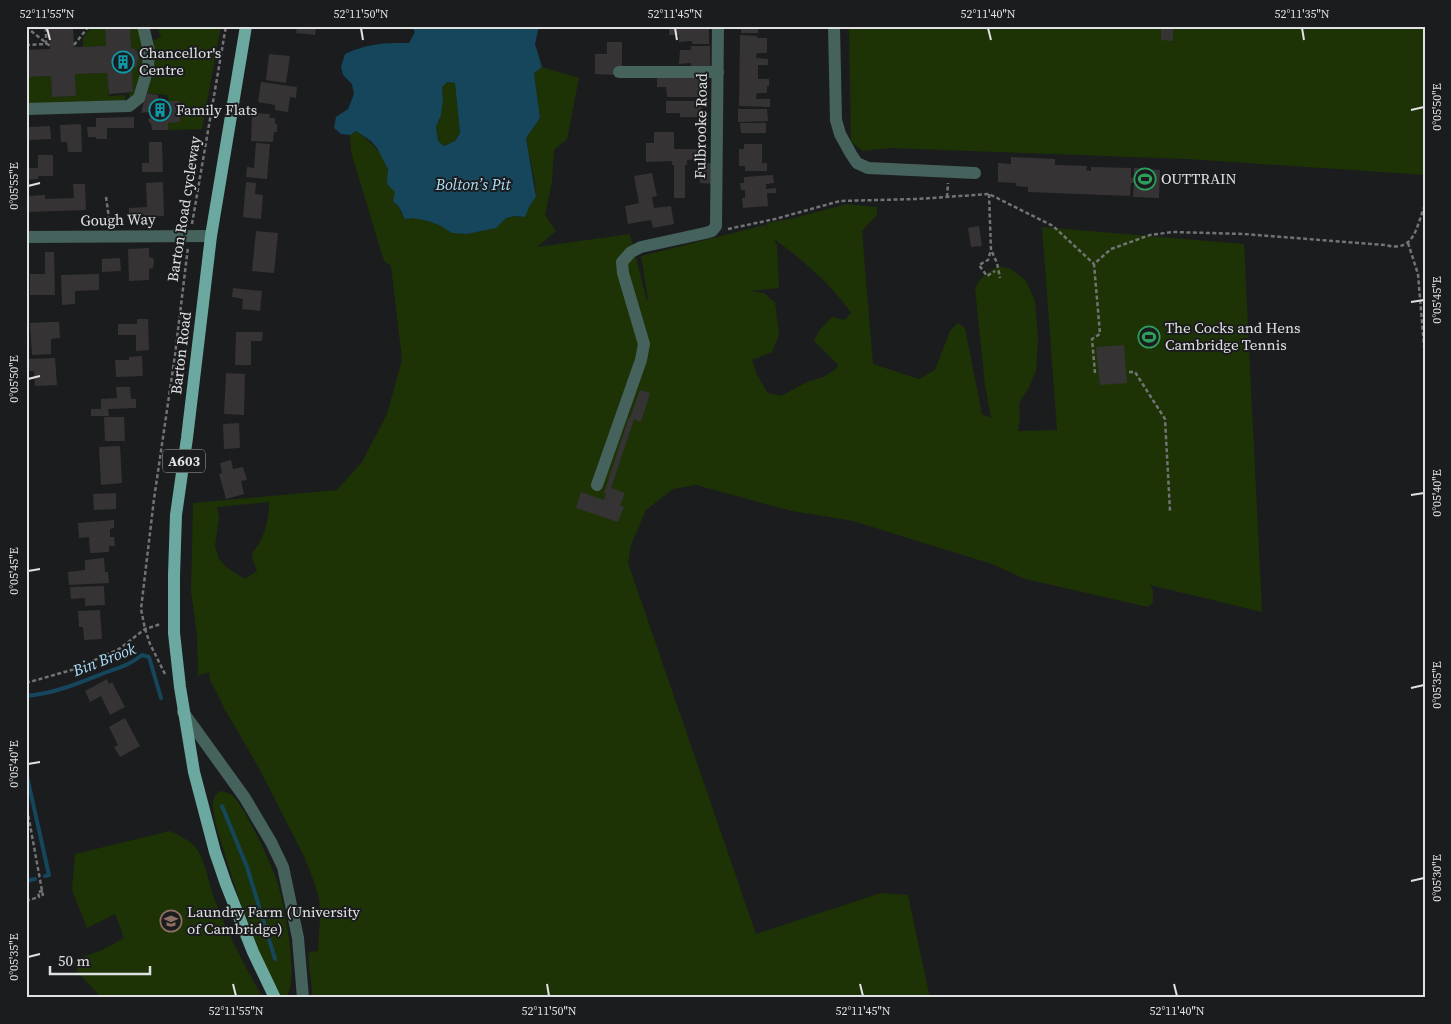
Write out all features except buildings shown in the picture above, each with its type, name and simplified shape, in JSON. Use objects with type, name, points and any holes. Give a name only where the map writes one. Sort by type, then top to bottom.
[{"type":"main road","name":"Barton Road","points":[[183,712],[174,620],[176,515],[211,236],[246,26]]},
{"type":"main road","name":"A603","points":[[183,712],[194,772],[215,852],[250,944],[275,998]]},
{"type":"street","points":[[26,109],[129,106],[139,98],[148,68],[149,51],[142,26]]},
{"type":"street","name":"Fulbrooke Road","points":[[716,226],[718,26]]},
{"type":"street","points":[[834,26],[836,120],[842,139],[850,154],[858,163],[868,168],[975,173]]},
{"type":"street","points":[[619,72],[718,72]]},
{"type":"street","points":[[598,485],[641,360],[644,344],[623,273],[622,262],[631,252],[641,247],[705,233],[712,231],[716,226]]},
{"type":"street","name":"Gough Way","points":[[26,237],[211,236]]},
{"type":"street","points":[[183,712],[245,798],[271,842],[283,868],[298,938],[303,998]]},
{"type":"path","points":[[46,26],[48,45]]},
{"type":"path","points":[[74,45],[89,26]]},
{"type":"path","name":"Barton Road cycleway","points":[[144,575],[190,235],[226,26]]},
{"type":"path","points":[[26,27],[48,45]]},
{"type":"path","points":[[26,45],[48,45]]},
{"type":"path","points":[[716,226],[721,230],[775,219],[840,201],[916,199],[989,194],[1053,226],[1094,264],[1100,334],[1092,339],[1095,373]]},
{"type":"path","points":[[989,194],[991,250],[988,260],[979,265],[987,276],[995,271]]},
{"type":"path","points":[[106,198],[111,236]]},
{"type":"path","points":[[1094,264],[1111,249],[1150,235],[1173,232],[1244,234],[1394,247],[1408,243],[1413,237],[1425,205]]},
{"type":"path","points":[[1408,243],[1418,274],[1425,358]]},
{"type":"path","points":[[991,250],[997,263],[1000,278]]},
{"type":"path","points":[[1129,372],[1135,372],[1165,419],[1170,512]]},
{"type":"path","points":[[26,683],[76,669],[119,649],[145,629],[174,620]]},
{"type":"path","points":[[26,803],[44,896]]},
{"type":"path","points":[[26,901],[40,897],[38,892],[43,891]]},
{"type":"green space","points":[[92,26],[105,26],[106,46],[83,47],[83,38]]},
{"type":"green space","points":[[130,26],[138,26],[144,48],[140,85],[130,102],[129,93],[133,92],[132,69],[136,66],[139,59],[137,51],[131,47]]},
{"type":"green space","points":[[157,26],[221,26],[202,129],[168,130],[168,123],[180,122],[179,101],[169,101],[167,95],[146,93],[152,41],[161,37]]},
{"type":"green space","points":[[849,26],[1425,26],[1425,175],[1187,159],[890,148],[863,151],[851,142]]},
{"type":"green space","points":[[542,67],[579,78],[567,139],[554,150],[552,182],[545,215],[556,231],[537,247],[630,234],[647,301],[641,256],[765,225],[768,230],[766,223],[790,219],[847,204],[877,207],[877,215],[862,231],[873,364],[919,379],[935,370],[950,331],[958,323],[965,328],[982,414],[991,418],[985,385],[975,288],[985,275],[998,266],[1011,269],[1026,281],[1035,301],[1038,337],[1036,371],[1019,403],[1020,419],[1018,431],[1057,430],[1042,227],[1244,244],[1262,612],[1150,585],[1153,591],[1153,602],[1148,607],[1025,579],[992,564],[853,521],[792,511],[696,485],[673,489],[646,510],[631,545],[628,563],[756,934],[881,893],[908,895],[930,998],[312,998],[309,952],[318,951],[320,918],[319,900],[315,885],[305,858],[261,772],[225,710],[210,680],[209,672],[198,676],[197,635],[191,592],[193,503],[337,490],[362,462],[387,414],[402,360],[391,266],[384,261],[351,152],[350,135],[356,131],[381,154],[387,166],[387,184],[396,192],[393,201],[401,214],[428,221],[452,233],[467,234],[496,228],[506,218],[514,216],[525,217],[536,197],[526,138],[540,118],[534,72]],"holes":[[[774,239],[816,273],[835,292],[851,313],[844,320],[832,317],[819,331],[814,341],[838,365],[835,370],[781,396],[768,393],[757,375],[752,360],[772,352],[779,335],[775,302],[764,293],[749,291],[779,288],[777,245]],[[269,502],[265,529],[252,553],[257,571],[245,579],[226,567],[219,559],[215,546],[219,519],[217,507]]]},
{"type":"green space","points":[[107,73],[109,96],[125,95],[125,102],[26,106],[26,77],[51,76],[52,97],[76,96],[75,74]]},
{"type":"green space","points":[[447,82],[455,83],[460,133],[455,141],[444,146],[438,141],[436,127],[441,115],[442,87]]},
{"type":"green space","points":[[221,791],[232,795],[244,811],[278,884],[290,942],[292,975],[286,997],[280,995],[251,932],[215,822],[214,800],[217,793]]},
{"type":"green space","name":"Laundry Farm (University of Cambridge)","points":[[170,831],[189,842],[198,851],[225,924],[263,998],[102,998],[80,975],[72,961],[102,950],[124,938],[115,914],[87,928],[72,890],[75,854]]},
{"type":"water","name":"Bolton’s Pit","points":[[412,26],[539,26],[535,44],[542,67],[534,73],[540,118],[526,138],[536,197],[525,217],[514,216],[506,218],[496,228],[467,234],[452,233],[428,221],[412,218],[405,219],[399,207],[393,201],[395,192],[387,184],[388,169],[377,148],[371,141],[356,131],[350,135],[341,134],[334,128],[336,117],[348,109],[354,94],[352,84],[343,75],[341,67],[345,54],[377,44],[409,43],[415,32]],"holes":[[[447,82],[455,83],[460,133],[455,141],[444,146],[438,141],[436,127],[441,115],[442,87]]]},
{"type":"waterway","name":"Bin Brook","points":[[26,696],[46,693],[75,684],[124,666],[142,655],[149,657],[161,698]]},
{"type":"waterway","points":[[26,772],[49,875],[45,876]]},
{"type":"waterway","name":"Bin Brook","points":[[222,806],[247,867],[275,959]]},
{"type":"waterway","points":[[26,881],[35,879]]},
{"type":"place","name":"Chancellor's Centre","points":[[123,62]]},
{"type":"place","name":"Family Flats","points":[[160,110]]},
{"type":"place","name":"OUTTRAIN","points":[[1145,179]]},
{"type":"place","name":"The Cocks and Hens Cambridge Tennis","points":[[1149,337]]},
{"type":"place","name":"Laundry Farm (University of Cambridge)","points":[[171,921]]}]
